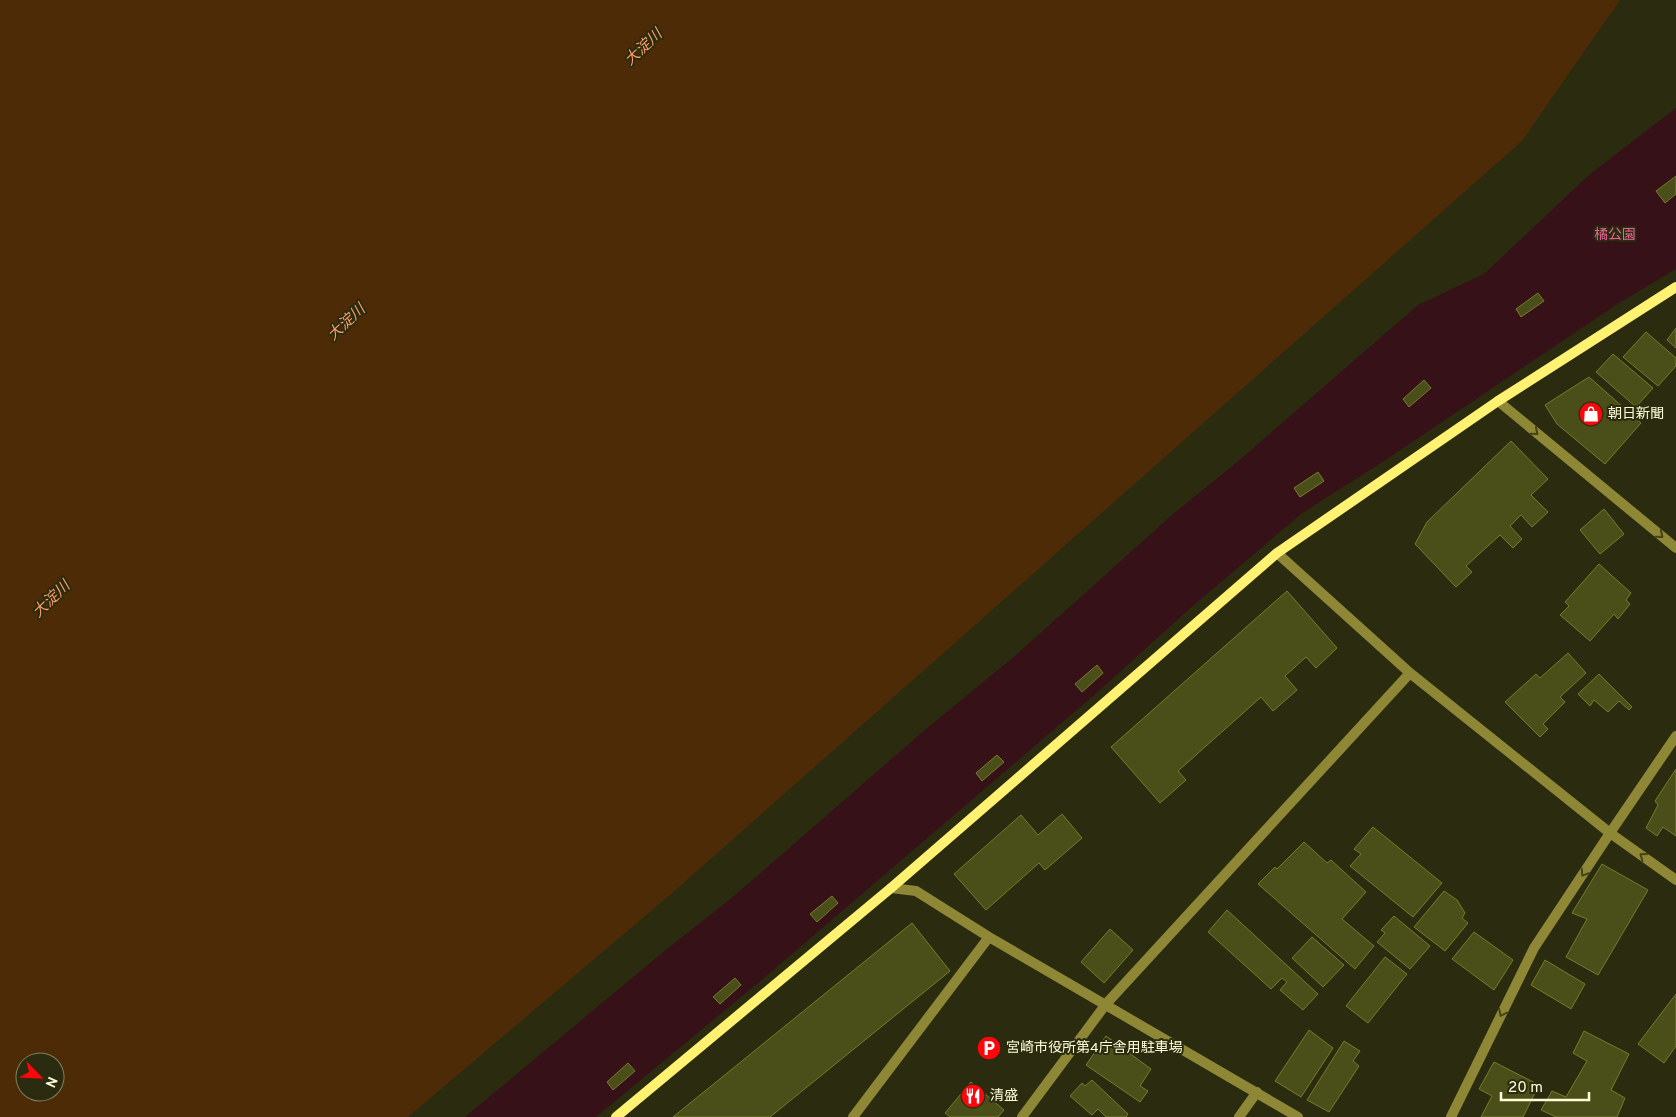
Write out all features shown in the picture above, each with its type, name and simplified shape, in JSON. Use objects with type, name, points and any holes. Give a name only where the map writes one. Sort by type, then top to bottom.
[{"type":"street","points":[[616,1117],[891,888],[1277,553],[1498,401],[1676,287]]},
{"type":"street","points":[[1498,401],[1676,548]]},
{"type":"street","points":[[1277,553],[1410,673],[1610,832],[1676,880]]},
{"type":"street","points":[[1022,1117],[1106,1004],[1410,673]]},
{"type":"street","points":[[1451,1117],[1534,948],[1676,736]]},
{"type":"street","points":[[891,888],[916,891],[989,937],[1298,1117]]},
{"type":"street","points":[[853,1117],[989,937]]},
{"type":"street","points":[[1239,1117],[1257,1092]]},
{"type":"green space","name":"橘公園","points":[[1676,108],[1676,269],[1619,303],[1384,461],[1301,514],[1187,611],[1100,690],[764,978],[596,1117],[465,1117],[662,953],[734,896],[926,729],[1016,655],[1173,514],[1235,464],[1418,305],[1484,274],[1589,175]]},
{"type":"water","name":"大淀川","points":[[0,0],[1620,0],[1522,141],[671,894],[408,1117],[0,1117]]},
{"type":"building","points":[[1676,176],[1676,194],[1665,203],[1656,191]]},
{"type":"building","points":[[1538,293],[1544,301],[1521,317],[1516,309]]},
{"type":"building","points":[[1676,328],[1676,348],[1667,340]]},
{"type":"building","points":[[1646,332],[1676,358],[1676,366],[1658,386],[1623,357]]},
{"type":"building","points":[[1613,354],[1653,388],[1636,407],[1596,372]]},
{"type":"building","name":"朝日新聞","points":[[1589,377],[1641,423],[1605,464],[1557,424],[1545,405]]},
{"type":"building","points":[[1424,380],[1431,388],[1409,407],[1403,399]]},
{"type":"building","points":[[1511,441],[1548,479],[1531,495],[1548,512],[1532,527],[1521,515],[1510,526],[1522,539],[1513,548],[1500,535],[1466,566],[1472,572],[1456,587],[1415,544],[1427,522]]},
{"type":"building","points":[[1318,472],[1324,481],[1300,497],[1294,488]]},
{"type":"building","points":[[1604,509],[1624,534],[1600,554],[1580,530]]},
{"type":"building","points":[[1599,564],[1631,593],[1626,600],[1630,604],[1618,619],[1614,614],[1590,641],[1560,615],[1569,606],[1565,602]]},
{"type":"building","points":[[1287,591],[1337,648],[1316,668],[1306,657],[1285,676],[1297,690],[1273,711],[1261,697],[1178,771],[1186,780],[1160,803],[1111,747]]},
{"type":"building","points":[[1568,653],[1586,673],[1560,697],[1565,702],[1543,724],[1548,729],[1540,737],[1505,702],[1536,674],[1540,678]]},
{"type":"building","points":[[1097,665],[1103,673],[1082,692],[1075,684]]},
{"type":"building","points":[[1599,674],[1632,707],[1629,710],[1619,701],[1608,712],[1594,700],[1590,706],[1578,694]]},
{"type":"building","points":[[997,755],[1004,762],[982,781],[976,773]]},
{"type":"building","points":[[1676,769],[1676,836],[1663,827],[1657,836],[1646,828],[1658,805],[1655,801]]},
{"type":"building","points":[[1062,814],[1082,838],[1045,870],[1039,863],[986,910],[954,874],[1021,815],[1038,835]]},
{"type":"building","points":[[1373,827],[1442,883],[1413,917],[1350,866],[1361,854],[1354,849]]},
{"type":"building","points":[[1304,842],[1327,863],[1331,860],[1366,892],[1342,919],[1374,946],[1355,969],[1258,884],[1275,867],[1277,869]]},
{"type":"building","points":[[1602,864],[1648,890],[1598,975],[1566,957],[1587,919],[1572,913]]},
{"type":"building","points":[[1444,891],[1457,900],[1465,913],[1462,918],[1468,923],[1445,951],[1414,927]]},
{"type":"building","points":[[832,896],[838,903],[817,922],[810,914]]},
{"type":"building","points":[[1227,910],[1318,994],[1303,1010],[1280,990],[1287,982],[1282,978],[1271,989],[1208,932]]},
{"type":"building","points":[[1394,916],[1430,946],[1410,969],[1377,942],[1385,933],[1381,930]]},
{"type":"building","points":[[912,923],[950,971],[770,1117],[673,1117]]},
{"type":"building","points":[[1110,929],[1133,950],[1104,983],[1081,962]]},
{"type":"building","points":[[1474,932],[1513,960],[1494,990],[1452,959]]},
{"type":"building","points":[[1312,937],[1344,965],[1323,987],[1292,958]]},
{"type":"building","points":[[1385,957],[1407,974],[1368,1023],[1346,1006]]},
{"type":"building","points":[[1545,960],[1585,984],[1571,1009],[1531,985]]},
{"type":"building","points":[[735,978],[741,985],[720,1004],[713,997]]},
{"type":"building","points":[[1676,994],[1676,1046],[1664,1063],[1638,1044]]},
{"type":"building","points":[[1309,1030],[1333,1048],[1301,1097],[1275,1081]]},
{"type":"building","points":[[1584,1031],[1629,1054],[1611,1090],[1625,1098],[1617,1117],[1556,1117],[1541,1110],[1552,1091],[1566,1097],[1587,1061],[1573,1053]]},
{"type":"building","points":[[1106,1036],[1151,1069],[1140,1086],[1148,1091],[1140,1102],[1086,1065]]},
{"type":"building","points":[[1344,1041],[1360,1051],[1353,1061],[1359,1066],[1329,1112],[1307,1100]]},
{"type":"building","points":[[1494,1062],[1539,1085],[1523,1117],[1481,1117],[1492,1096],[1479,1089]]},
{"type":"building","points":[[628,1063],[635,1071],[613,1090],[607,1082]]},
{"type":"building","points":[[1092,1080],[1128,1114],[1126,1117],[1106,1117],[1098,1109],[1092,1115],[1070,1096],[1082,1083],[1085,1086]]},
{"type":"building","name":"清盛","points":[[971,1082],[1004,1110],[998,1117],[950,1117],[945,1113]]},
{"type":"place","name":"朝日新聞","points":[[1591,414]]},
{"type":"place","name":"宮崎市役所第4庁舎用駐車場","points":[[989,1048]]},
{"type":"place","name":"清盛","points":[[973,1096]]}]
